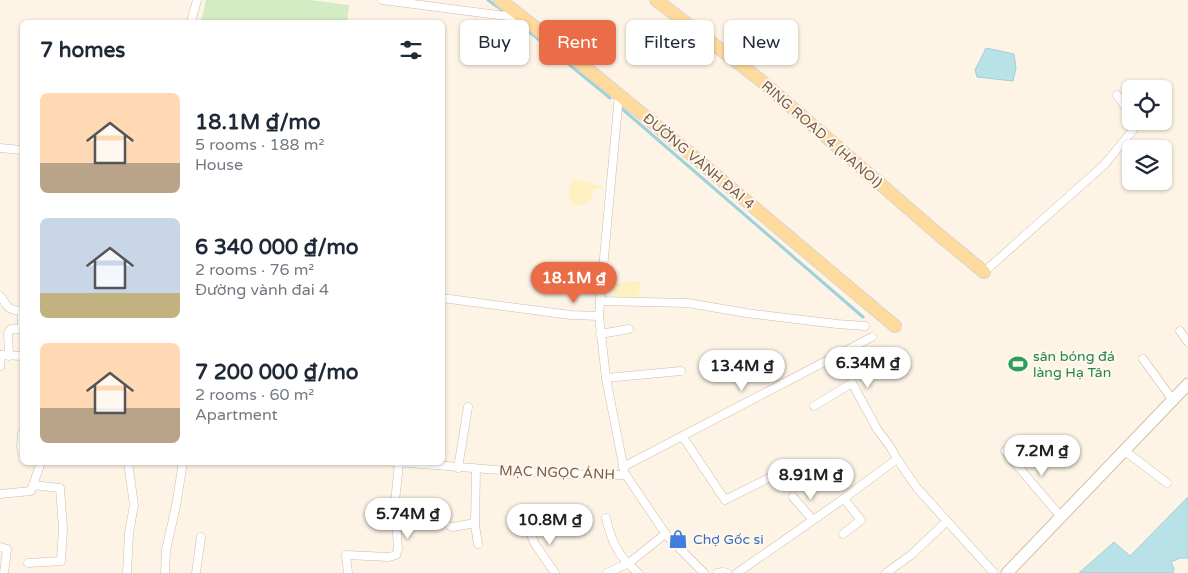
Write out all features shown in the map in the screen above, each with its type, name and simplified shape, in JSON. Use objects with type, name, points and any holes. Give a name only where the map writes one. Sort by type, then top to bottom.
[{"type":"main road","name":"ĐƯỜNG VÀNH ĐAI 4","points":[[500,0],[619,95],[895,326]]},
{"type":"main road","name":"RING ROAD 4 (HANOI)","points":[[656,0],[759,79],[984,272]]},
{"type":"street","points":[[192,20],[197,0]]},
{"type":"street","points":[[382,0],[524,18]]},
{"type":"street","points":[[619,95],[598,316],[606,378],[624,471],[683,437],[872,337]]},
{"type":"street","points":[[1117,96],[1122,103]]},
{"type":"street","points":[[984,272],[1104,165],[1133,130]]},
{"type":"street","points":[[0,148],[20,150]]},
{"type":"street","points":[[0,296],[7,307],[20,311]]},
{"type":"street","points":[[445,298],[564,314],[598,316]]},
{"type":"street","points":[[600,300],[688,303],[746,313],[865,326]]},
{"type":"street","points":[[0,366],[8,333],[11,329],[20,329]]},
{"type":"street","points":[[600,334],[629,329]]},
{"type":"street","points":[[1180,331],[1188,342]]},
{"type":"street","points":[[3,355],[20,356]]},
{"type":"street","points":[[1143,359],[1172,399]]},
{"type":"street","points":[[606,378],[681,371]]},
{"type":"street","points":[[814,406],[852,383],[877,429],[917,488],[994,573]]},
{"type":"street","points":[[1007,573],[1188,384]]},
{"type":"street","points":[[458,468],[468,407]]},
{"type":"street","points":[[683,437],[725,500],[776,475]]},
{"type":"street","points":[[1125,451],[1167,483]]},
{"type":"street","points":[[1005,452],[1061,517]]},
{"type":"street","points":[[737,573],[844,499],[896,459]]},
{"type":"street","points":[[0,494],[29,492],[40,465]]},
{"type":"street","points":[[127,573],[129,533],[134,505],[128,465]]},
{"type":"street","points":[[165,573],[166,550],[183,465]]},
{"type":"street","points":[[348,573],[346,555],[389,557],[396,555],[398,549],[395,502],[399,465]]},
{"type":"street","name":"MẠC NGỌC ÁNH","points":[[423,465],[594,475],[624,471],[666,534],[704,573]]},
{"type":"street","points":[[476,469],[475,523],[478,544]]},
{"type":"street","points":[[594,475],[595,485]]},
{"type":"street","points":[[28,563],[61,561],[63,529],[60,488],[33,485]]},
{"type":"street","points":[[793,497],[812,520]]},
{"type":"street","points":[[843,534],[861,520],[844,499]]},
{"type":"street","points":[[606,518],[623,559],[638,573]]},
{"type":"street","points":[[886,573],[910,555],[947,521]]},
{"type":"street","points":[[450,526],[475,523]]},
{"type":"street","points":[[528,528],[535,544],[555,573]]},
{"type":"street","points":[[607,573],[629,563],[666,534]]},
{"type":"street","points":[[196,573],[201,536]]},
{"type":"street","points":[[0,547],[7,549],[4,573]]},
{"type":"street","points":[[717,573],[727,573]]},
{"type":"green space","points":[[206,0],[310,0],[349,5],[347,20],[201,20]]},
{"type":"sand","points":[[572,179],[602,186],[602,189],[593,189],[591,198],[587,203],[572,205],[568,194]]},
{"type":"sand","points":[[641,281],[639,295],[635,297],[615,298],[613,293],[607,288],[608,284]]},
{"type":"water","points":[[986,48],[1014,54],[1016,68],[1013,81],[977,77],[975,70]]},
{"type":"water","points":[[1188,497],[1188,558],[1180,558],[1171,562],[1174,568],[1173,573],[1079,573],[1114,542],[1130,556]]},
{"type":"waterway","points":[[488,0],[502,10]]},
{"type":"waterway","points":[[529,31],[610,98]]},
{"type":"waterway","points":[[620,107],[863,317]]},
{"type":"place","name":"sân bóng đá làng Hạ Tân","points":[[1018,364]]},
{"type":"place","name":"Chợ Gốc si","points":[[678,539]]}]
